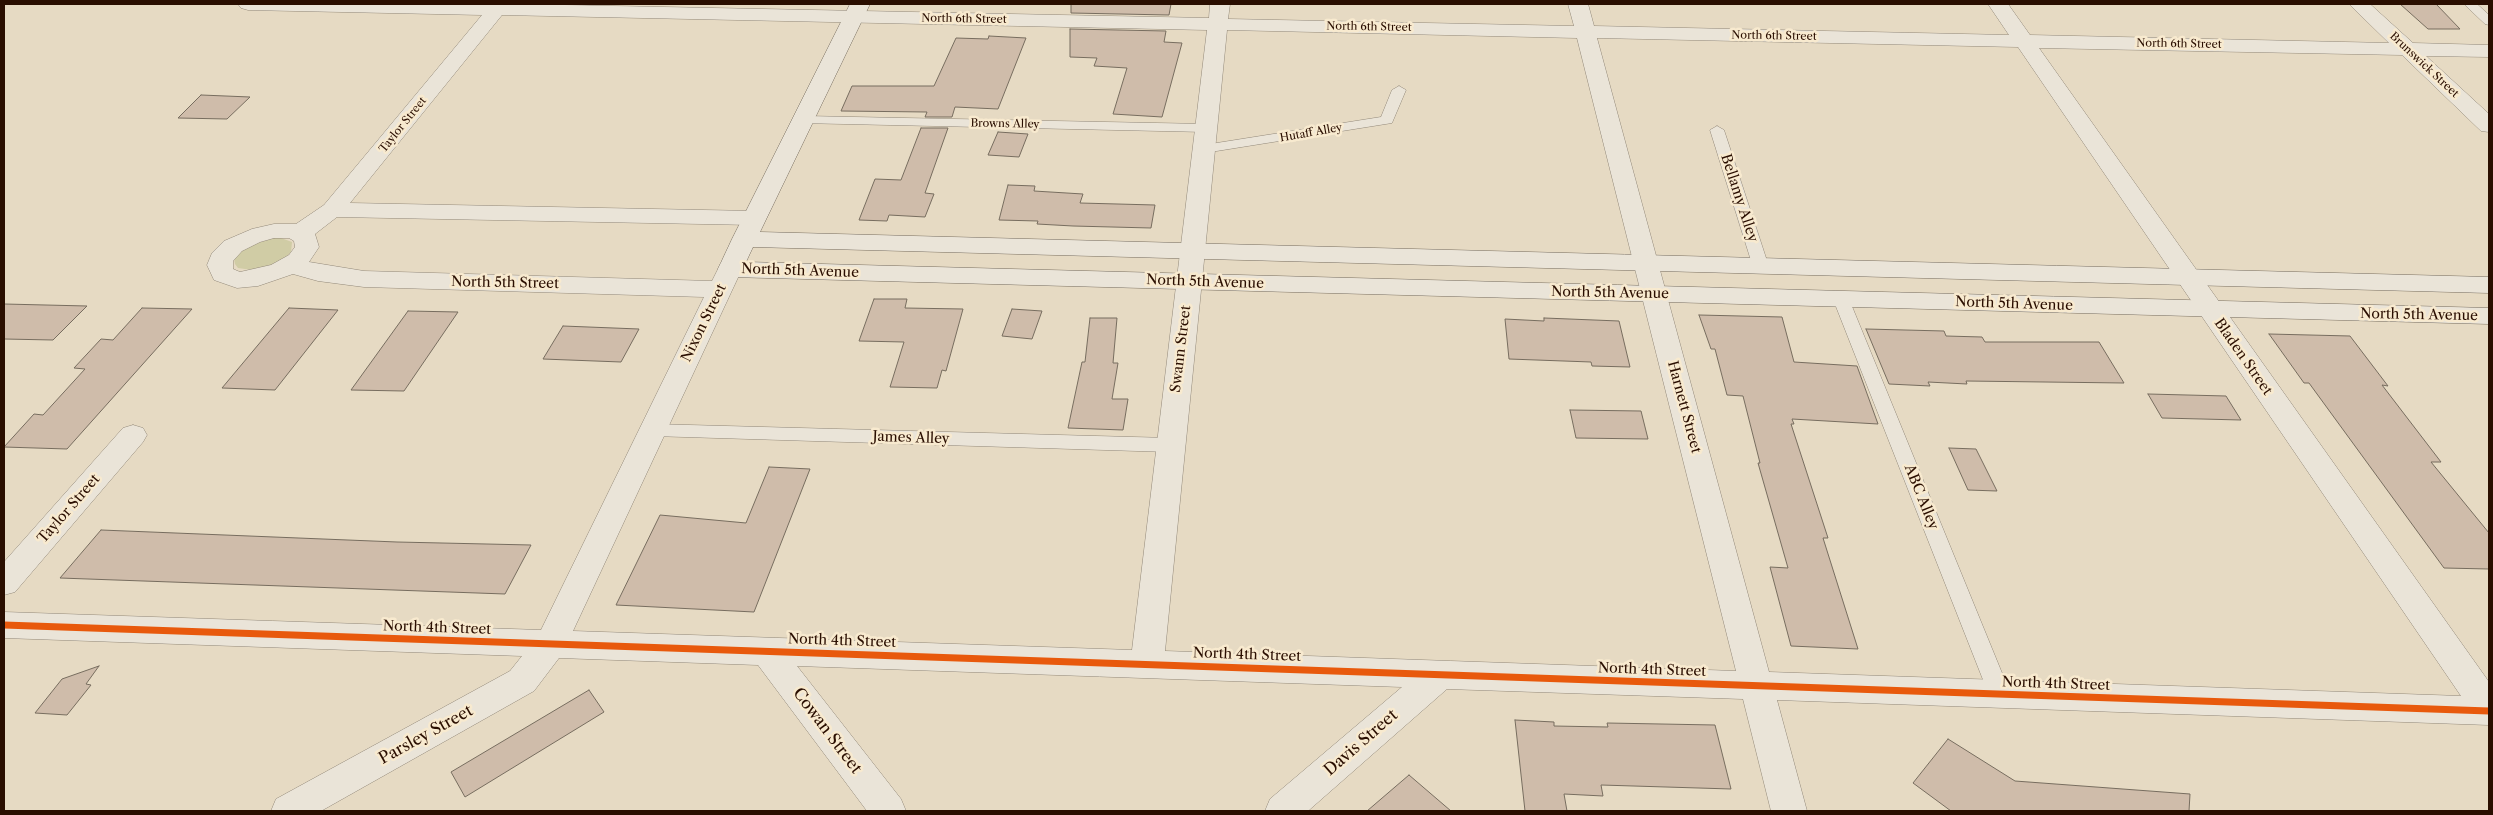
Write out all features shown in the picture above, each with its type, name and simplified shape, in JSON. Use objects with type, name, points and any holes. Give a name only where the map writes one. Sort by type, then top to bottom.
[{"type":"street","name":"North 6th Street","points":[[248,4],[1219,14],[1586,32],[2489,51]]},
{"type":"street","name":"Harnett Street","points":[[1578,4],[1789,811]]},
{"type":"street","name":"Bladen Street","points":[[1998,4],[2489,710]]},
{"type":"street","name":"Brunswick Street","points":[[2359,4],[2489,126]]},
{"type":"street","name":"Taylor Street","points":[[300,233],[332,210],[498,8]]},
{"type":"street","name":"Nixon Street","points":[[550,645],[749,229],[857,10]]},
{"type":"street","name":"Swann Street","points":[[1147,665],[1219,14]]},
{"type":"street","points":[[332,210],[1192,251],[2489,285]]},
{"type":"street","points":[[284,230],[300,233],[305,237],[307,247],[304,254],[290,266],[258,278],[247,280],[229,278],[220,270],[221,258],[233,246],[263,233],[284,230]]},
{"type":"street","name":"North 5th Street","points":[[290,266],[341,277],[391,281],[725,279]]},
{"type":"street","points":[[244,303],[258,278]]},
{"type":"street","name":"North 5th Avenue","points":[[725,279],[1188,282],[2489,316]]},
{"type":"street","name":"Taylor Street","points":[[4,583],[133,435]]},
{"type":"street","name":"North 4th Street","points":[[4,625],[2000,695],[2489,710]]},
{"type":"street","name":"Parsley Street","points":[[289,811],[522,681],[550,645]]},
{"type":"street","name":"Cowan Street","points":[[766,651],[888,811]]},
{"type":"street","name":"Davis Street","points":[[1283,811],[1440,674]]},
{"type":"lane","points":[[2470,4],[2489,21]]},
{"type":"lane","name":"Hutaff Alley","points":[[1205,138],[1387,120],[1398,90]]},
{"type":"lane","name":"Browns Alley","points":[[804,120],[1205,138]]},
{"type":"lane","name":"Bellamy Alley","points":[[1717,130],[1761,267]]},
{"type":"lane","name":"ABC Alley","points":[[1841,299],[2000,695]]},
{"type":"lane","name":"James Alley","points":[[652,430],[1170,445]]},
{"type":"shaded area","points":[[272,238],[281,238],[292,242],[291,252],[271,266],[252,270],[238,268],[234,259],[244,248]]},
{"type":"building","points":[[1071,4],[1171,4],[1169,15],[1071,13]]},
{"type":"building","points":[[2400,4],[2436,4],[2460,29],[2428,29]]},
{"type":"building","points":[[1070,29],[1166,31],[1164,42],[1182,43],[1162,117],[1113,114],[1127,68],[1094,66],[1097,58],[1070,57]]},
{"type":"building","points":[[989,36],[1026,38],[998,109],[955,107],[952,117],[925,117],[927,112],[841,111],[852,86],[934,86],[956,38],[988,39]]},
{"type":"building","points":[[201,95],[250,97],[227,119],[178,118]]},
{"type":"building","points":[[921,128],[948,128],[925,193],[934,194],[925,217],[889,215],[887,221],[859,220],[875,179],[901,180]]},
{"type":"building","points":[[998,132],[1028,134],[1019,157],[988,155]]},
{"type":"building","points":[[1008,185],[1035,186],[1034,191],[1083,194],[1080,203],[1155,205],[1151,228],[1073,226],[1037,224],[1038,221],[999,220]]},
{"type":"building","points":[[874,299],[907,299],[905,308],[963,309],[946,371],[942,370],[937,388],[890,387],[904,342],[859,341]]},
{"type":"building","points":[[4,304],[87,306],[53,340],[4,339]]},
{"type":"building","points":[[142,308],[192,309],[67,449],[4,447],[34,414],[43,415],[85,369],[74,368],[101,339],[113,340]]},
{"type":"building","points":[[289,308],[338,310],[275,390],[222,388]]},
{"type":"building","points":[[1012,309],[1042,311],[1032,339],[1002,336]]},
{"type":"building","points":[[408,311],[458,312],[404,391],[351,390]]},
{"type":"building","points":[[1699,315],[1782,317],[1794,362],[1857,366],[1878,424],[1792,419],[1794,424],[1791,424],[1828,538],[1823,538],[1858,649],[1791,646],[1770,567],[1788,568],[1758,463],[1760,463],[1743,396],[1727,395],[1715,349],[1711,349]]},
{"type":"building","points":[[1090,318],[1117,318],[1113,363],[1118,363],[1112,399],[1128,399],[1123,430],[1068,428],[1082,362],[1085,362]]},
{"type":"building","points":[[1544,318],[1619,321],[1630,367],[1592,366],[1591,362],[1509,359],[1505,319],[1544,321]]},
{"type":"building","points":[[563,326],[639,329],[621,362],[543,359]]},
{"type":"building","points":[[1866,329],[1944,331],[1946,336],[1982,337],[1985,342],[2099,342],[2124,383],[1966,381],[1967,384],[1928,382],[1930,386],[1889,384]]},
{"type":"building","points":[[2269,334],[2350,336],[2388,386],[2382,385],[2441,462],[2431,462],[2489,533],[2489,569],[2444,568],[2309,383],[2304,383]]},
{"type":"building","points":[[2148,394],[2226,396],[2241,420],[2162,418]]},
{"type":"building","points":[[1570,410],[1641,411],[1648,439],[1576,438]]},
{"type":"building","points":[[1949,448],[1976,449],[1997,491],[1968,490]]},
{"type":"building","points":[[769,467],[810,469],[754,612],[616,605],[660,515],[746,523]]},
{"type":"building","points":[[101,530],[397,542],[531,545],[505,594],[60,578]]},
{"type":"building","points":[[99,666],[86,684],[91,685],[67,715],[35,713],[62,679]]},
{"type":"building","points":[[589,690],[604,712],[465,797],[451,772]]},
{"type":"building","points":[[1515,720],[1554,722],[1554,726],[1608,727],[1607,723],[1715,725],[1731,789],[1601,785],[1603,796],[1564,794],[1567,811],[1525,811]]},
{"type":"building","points":[[1948,739],[2015,781],[2190,794],[2189,811],[1951,811],[1913,783]]},
{"type":"building","points":[[1409,775],[1451,811],[1367,811]]},
{"type":"cycle path","points":[[4,625],[2489,711]]}]
